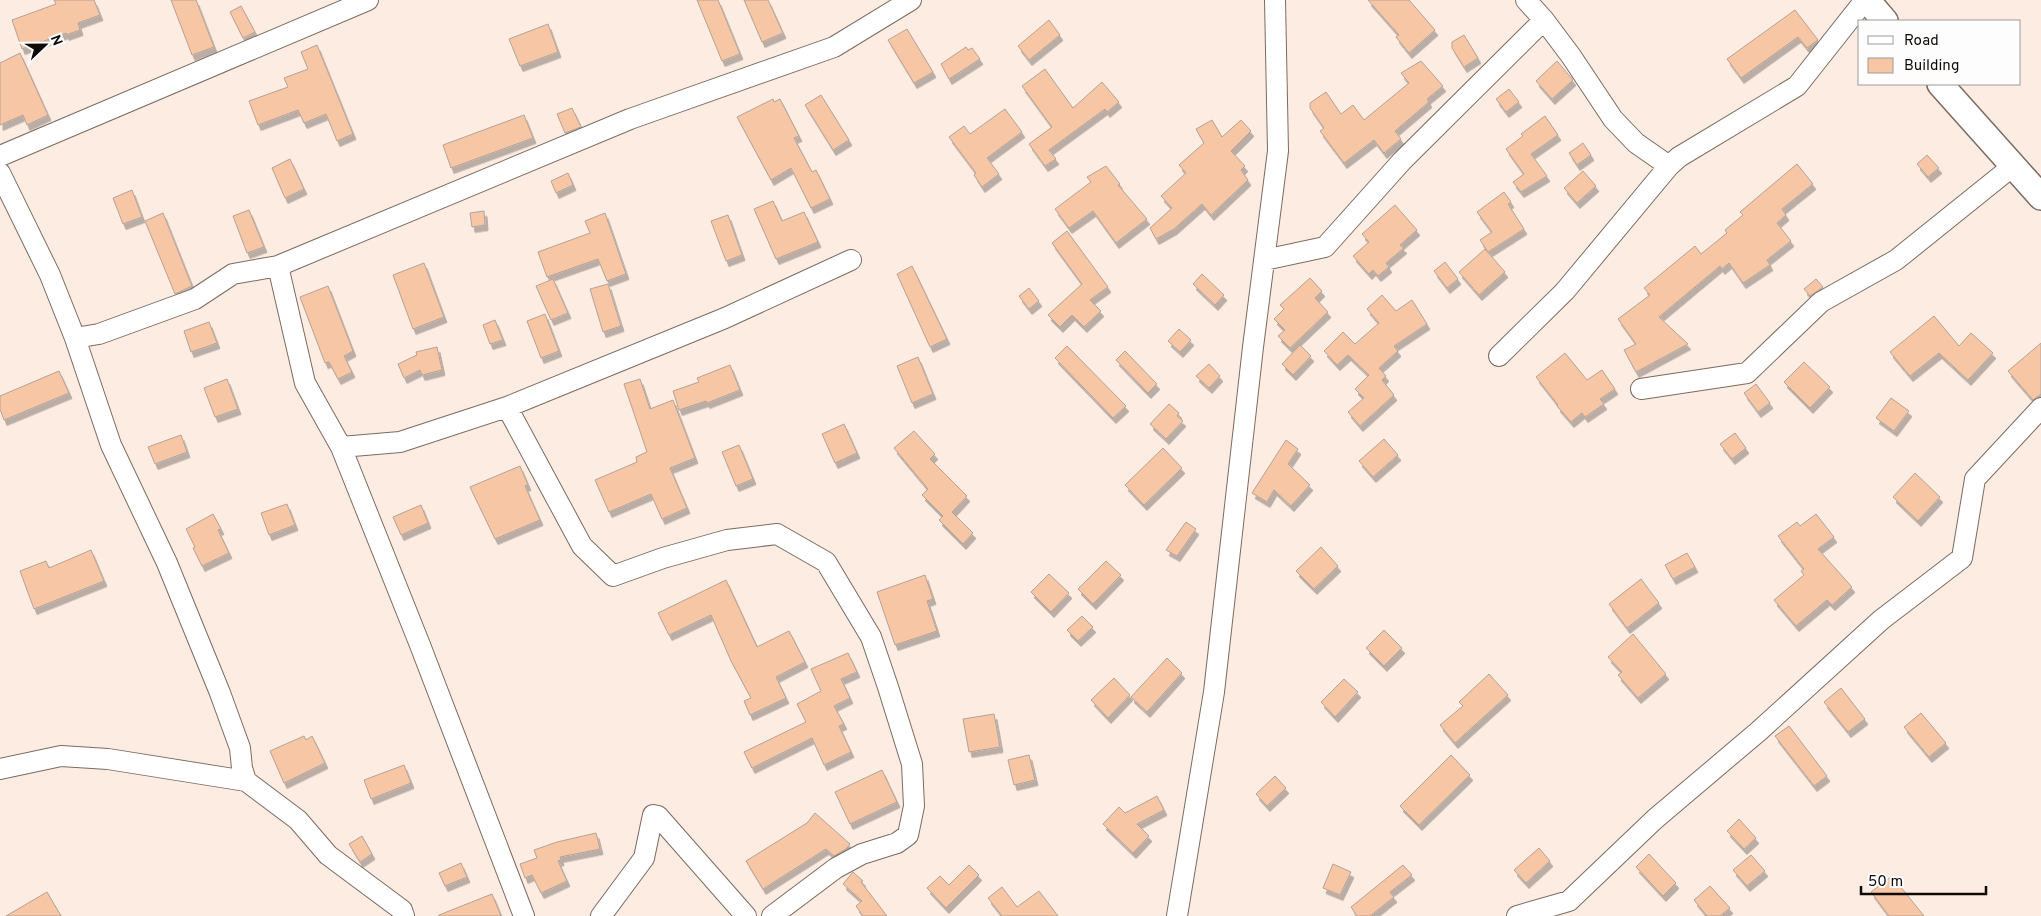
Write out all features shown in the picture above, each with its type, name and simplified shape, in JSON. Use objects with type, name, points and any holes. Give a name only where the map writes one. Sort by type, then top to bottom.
[{"type":"street","points":[[0,156],[368,0]]},
{"type":"street","points":[[75,338],[98,334],[196,299],[232,274],[278,266],[630,119],[834,47],[911,0]]},
{"type":"street","points":[[1177,916],[1214,692],[1278,151],[1276,0]]},
{"type":"street","points":[[1526,0],[1544,20],[1613,119],[1636,143],[1668,166]]},
{"type":"street","points":[[1499,356],[1565,291],[1668,166],[1679,157],[1797,86],[1866,0],[1884,20]]},
{"type":"street","points":[[1264,260],[1325,247],[1402,161],[1544,20]]},
{"type":"street","points":[[1941,85],[2041,197]]},
{"type":"street","points":[[1640,390],[1748,373],[1821,302],[1896,260],[2013,166]]},
{"type":"street","points":[[0,172],[50,275],[75,338],[111,445],[167,563],[224,702],[240,748],[242,768],[246,781]]},
{"type":"street","points":[[341,448],[400,442],[507,406],[725,318],[851,260]]},
{"type":"street","points":[[278,266],[305,383],[341,448],[420,645],[524,916]]},
{"type":"street","points":[[507,406],[582,546],[613,576],[663,558],[727,540],[777,534],[826,562],[871,637],[912,764],[914,806],[908,835],[897,843],[862,854],[836,868],[772,916]]},
{"type":"street","points":[[1517,916],[1570,901],[1655,818],[1759,731],[1880,620],[1962,558],[1975,479],[2041,408]]},
{"type":"street","points":[[0,769],[61,756],[108,759],[246,781],[298,820],[328,855],[402,910],[404,916]]},
{"type":"street","points":[[601,916],[644,858],[653,815],[658,816],[746,916]]},
{"type":"building","points":[[54,0],[94,0],[100,15],[78,23],[80,30],[66,35],[66,33],[22,49],[12,20],[56,4]]},
{"type":"building","points":[[171,0],[196,0],[214,47],[192,55]]},
{"type":"building","points":[[697,0],[718,0],[740,54],[722,61]]},
{"type":"building","points":[[744,0],[768,0],[783,33],[762,42]]},
{"type":"building","points":[[1368,0],[1409,0],[1435,30],[1409,53],[1396,37],[1399,35]]},
{"type":"building","points":[[241,6],[255,32],[243,38],[230,12]]},
{"type":"building","points":[[1795,10],[1818,40],[1807,48],[1798,37],[1741,78],[1727,59]]},
{"type":"building","points":[[1049,20],[1060,35],[1029,60],[1018,46]]},
{"type":"building","points":[[548,24],[558,52],[520,66],[509,39]]},
{"type":"building","points":[[907,29],[933,72],[914,83],[888,40]]},
{"type":"building","points":[[1464,35],[1478,58],[1464,67],[1452,48],[1452,42]]},
{"type":"building","points":[[317,45],[353,134],[337,141],[326,114],[304,123],[298,110],[258,125],[249,101],[288,87],[284,78],[308,69],[301,52]]},
{"type":"building","points":[[966,47],[968,50],[972,48],[980,59],[949,79],[941,64]]},
{"type":"building","points":[[20,53],[48,115],[27,125],[23,115],[0,125],[0,63]]},
{"type":"building","points":[[1421,61],[1443,86],[1427,99],[1429,102],[1395,131],[1401,139],[1384,153],[1374,140],[1344,163],[1320,131],[1324,128],[1310,108],[1310,103],[1326,92],[1341,114],[1353,105],[1364,120],[1409,83],[1401,73]]},
{"type":"building","points":[[1557,61],[1573,80],[1552,99],[1536,81]]},
{"type":"building","points":[[1045,69],[1073,108],[1102,82],[1119,102],[1107,112],[1105,109],[1049,150],[1056,159],[1045,166],[1029,144],[1052,127],[1022,86]]},
{"type":"building","points":[[1509,89],[1519,102],[1506,112],[1496,99]]},
{"type":"building","points":[[821,95],[849,140],[833,150],[805,105]]},
{"type":"building","points":[[773,99],[774,102],[780,99],[799,136],[794,138],[812,172],[816,170],[830,199],[811,208],[791,168],[771,180],[737,117]]},
{"type":"building","points":[[572,108],[581,127],[565,133],[557,114]]},
{"type":"building","points":[[1005,109],[1022,132],[987,158],[999,174],[982,187],[974,175],[976,173],[949,137],[964,126],[970,134]]},
{"type":"building","points":[[524,115],[533,138],[451,168],[443,145]]},
{"type":"building","points":[[1545,116],[1558,135],[1531,154],[1547,176],[1521,192],[1513,182],[1524,174],[1506,149],[1523,136],[1521,134]]},
{"type":"building","points":[[1212,120],[1222,137],[1241,120],[1251,131],[1231,151],[1245,166],[1241,170],[1248,180],[1211,215],[1202,204],[1174,229],[1156,239],[1150,228],[1172,208],[1161,196],[1186,173],[1179,165],[1204,143],[1196,129]]},
{"type":"building","points":[[1583,143],[1591,155],[1577,165],[1569,153]]},
{"type":"building","points":[[1927,155],[1939,168],[1928,177],[1917,164]]},
{"type":"building","points":[[290,159],[304,189],[285,198],[272,168]]},
{"type":"building","points":[[1797,164],[1813,184],[1782,209],[1786,215],[1777,223],[1791,241],[1767,260],[1770,265],[1743,283],[1729,263],[1722,269],[1720,266],[1659,317],[1688,344],[1636,372],[1624,350],[1636,344],[1618,319],[1650,295],[1644,288],[1695,246],[1701,254],[1727,233],[1725,230],[1743,215],[1740,212]]},
{"type":"building","points":[[1106,166],[1120,184],[1118,185],[1147,219],[1116,243],[1093,211],[1069,228],[1055,209],[1091,182],[1087,177]]},
{"type":"building","points":[[1583,171],[1596,186],[1577,203],[1564,188]]},
{"type":"building","points":[[568,173],[573,185],[556,193],[551,181]]},
{"type":"building","points":[[132,190],[142,217],[123,224],[113,198]]},
{"type":"building","points":[[1504,192],[1511,202],[1508,204],[1524,229],[1488,252],[1480,240],[1492,232],[1477,212]]},
{"type":"building","points":[[773,201],[782,221],[804,212],[818,242],[776,259],[754,209]]},
{"type":"building","points":[[1395,205],[1417,230],[1400,245],[1404,248],[1386,263],[1389,267],[1378,276],[1373,270],[1369,274],[1353,256],[1369,242],[1362,234]]},
{"type":"building","points":[[249,210],[264,247],[247,253],[233,216]]},
{"type":"building","points":[[484,211],[485,225],[472,227],[470,213]]},
{"type":"building","points":[[163,213],[192,286],[175,294],[145,221]]},
{"type":"building","points":[[605,213],[626,274],[607,281],[598,259],[547,277],[538,252],[590,233],[585,221]]},
{"type":"building","points":[[728,215],[742,255],[726,261],[711,221]]},
{"type":"building","points":[[1067,231],[1108,287],[1090,300],[1101,311],[1084,327],[1072,315],[1060,327],[1048,315],[1082,284],[1052,243]]},
{"type":"building","points":[[1485,249],[1505,272],[1479,295],[1459,272]]},
{"type":"building","points":[[1445,262],[1458,279],[1447,288],[1434,271]]},
{"type":"building","points":[[424,263],[444,317],[413,329],[393,275]]},
{"type":"building","points":[[912,266],[947,339],[930,347],[897,274]]},
{"type":"building","points":[[1202,274],[1224,295],[1215,305],[1193,284]]},
{"type":"building","points":[[1310,278],[1322,291],[1315,298],[1328,312],[1290,348],[1278,336],[1285,330],[1274,319],[1284,309],[1280,305]]},
{"type":"building","points":[[553,279],[568,313],[551,320],[536,286]]},
{"type":"building","points":[[1816,279],[1823,287],[1810,296],[1804,289]]},
{"type":"building","points":[[608,284],[621,326],[603,332],[590,289]]},
{"type":"building","points":[[328,286],[353,351],[344,356],[352,372],[338,379],[329,362],[325,363],[300,297]]},
{"type":"building","points":[[1029,288],[1039,301],[1029,309],[1019,296]]},
{"type":"building","points":[[1382,295],[1396,311],[1412,300],[1427,324],[1394,346],[1398,351],[1379,368],[1386,376],[1382,380],[1394,395],[1360,426],[1348,412],[1364,398],[1355,389],[1369,375],[1348,355],[1337,365],[1324,351],[1343,332],[1355,344],[1379,323],[1367,309]]},
{"type":"building","points":[[545,314],[559,351],[541,358],[527,321]]},
{"type":"building","points":[[1934,316],[1959,346],[1971,333],[1993,353],[1968,380],[1939,353],[1910,376],[1890,352]]},
{"type":"building","points":[[495,320],[503,340],[490,344],[483,325]]},
{"type":"building","points":[[209,322],[217,343],[191,352],[184,331]]},
{"type":"building","points":[[1179,329],[1191,340],[1180,352],[1168,341]]},
{"type":"building","points":[[2041,343],[2041,394],[2033,400],[2008,371]]},
{"type":"building","points":[[1300,345],[1311,356],[1293,375],[1282,364]]},
{"type":"building","points":[[1067,346],[1126,406],[1113,418],[1055,358]]},
{"type":"building","points":[[437,347],[442,370],[422,375],[420,370],[404,378],[398,364],[417,355],[416,352]]},
{"type":"building","points":[[1125,351],[1157,384],[1148,393],[1116,360]]},
{"type":"building","points":[[1565,353],[1587,380],[1602,370],[1615,389],[1600,399],[1604,404],[1585,417],[1582,413],[1571,422],[1536,377]]},
{"type":"building","points":[[918,357],[933,394],[912,403],[897,366]]},
{"type":"building","points":[[1804,362],[1830,387],[1810,408],[1784,382]]},
{"type":"building","points":[[1209,364],[1220,376],[1209,388],[1196,376]]},
{"type":"building","points":[[730,365],[740,390],[707,403],[706,401],[679,410],[673,391],[699,382],[697,378]]},
{"type":"building","points":[[59,371],[69,393],[4,420],[0,409],[0,396]]},
{"type":"building","points":[[227,379],[238,409],[215,417],[204,388]]},
{"type":"building","points":[[640,379],[650,409],[673,400],[695,458],[670,468],[687,508],[662,519],[651,494],[609,512],[595,480],[637,462],[636,457],[647,452],[624,384]]},
{"type":"building","points":[[1756,384],[1770,403],[1758,412],[1744,393]]},
{"type":"building","points":[[1891,398],[1909,411],[1894,431],[1876,418]]},
{"type":"building","points":[[1169,404],[1179,413],[1177,416],[1183,421],[1166,439],[1150,424]]},
{"type":"building","points":[[844,424],[857,453],[835,463],[822,434]]},
{"type":"building","points":[[914,431],[935,454],[930,459],[967,496],[952,512],[973,533],[963,544],[939,520],[943,516],[922,495],[928,489],[894,448]]},
{"type":"building","points":[[1735,433],[1746,448],[1732,459],[1720,444]]},
{"type":"building","points":[[181,435],[187,452],[155,464],[148,447]]},
{"type":"building","points":[[1384,439],[1398,455],[1373,477],[1359,461]]},
{"type":"building","points":[[1286,440],[1298,449],[1288,464],[1310,485],[1291,506],[1274,490],[1267,502],[1252,493]]},
{"type":"building","points":[[739,445],[753,479],[736,486],[722,452]]},
{"type":"building","points":[[1163,448],[1182,468],[1144,505],[1125,485]]},
{"type":"building","points":[[520,466],[528,485],[525,486],[540,520],[495,539],[470,487]]},
{"type":"building","points":[[1915,473],[1940,497],[1918,521],[1893,497]]},
{"type":"building","points":[[287,504],[295,525],[269,535],[261,513]]},
{"type":"building","points":[[421,505],[428,523],[401,535],[393,517]]},
{"type":"building","points":[[213,514],[221,529],[218,530],[229,553],[202,566],[186,529]]},
{"type":"building","points":[[1816,514],[1834,537],[1818,549],[1852,587],[1832,605],[1827,600],[1796,626],[1774,600],[1804,575],[1801,571],[1804,569],[1778,536],[1797,522],[1800,526]]},
{"type":"building","points":[[1186,522],[1196,529],[1177,556],[1166,550]]},
{"type":"building","points":[[1321,547],[1338,566],[1314,589],[1296,571]]},
{"type":"building","points":[[91,550],[104,581],[34,609],[20,571],[46,561],[49,568]]},
{"type":"building","points":[[1687,553],[1695,567],[1673,579],[1665,565]]},
{"type":"building","points":[[1106,561],[1121,575],[1093,604],[1078,589]]},
{"type":"building","points":[[1049,574],[1069,593],[1051,612],[1031,592]]},
{"type":"building","points":[[925,575],[933,599],[927,601],[937,631],[895,645],[877,592]]},
{"type":"building","points":[[1641,579],[1659,603],[1627,628],[1609,604]]},
{"type":"building","points":[[726,580],[757,647],[789,631],[805,662],[776,677],[786,698],[750,715],[744,701],[751,698],[731,661],[711,615],[669,635],[658,613]]},
{"type":"building","points":[[1082,616],[1093,627],[1078,641],[1067,630]]},
{"type":"building","points":[[1384,630],[1402,648],[1384,666],[1366,648]]},
{"type":"building","points":[[1633,634],[1666,674],[1638,698],[1618,675],[1622,672],[1608,657]]},
{"type":"building","points":[[848,653],[857,672],[841,679],[850,698],[834,706],[844,724],[839,726],[851,752],[824,765],[812,738],[752,768],[744,752],[806,722],[797,704],[821,691],[811,669]]},
{"type":"building","points":[[1167,658],[1182,673],[1147,712],[1131,697]]},
{"type":"building","points":[[1489,674],[1508,695],[1455,743],[1440,725],[1463,706],[1459,702]]},
{"type":"building","points":[[1114,678],[1130,695],[1108,718],[1091,700]]},
{"type":"building","points":[[1344,679],[1358,692],[1335,717],[1321,702]]},
{"type":"building","points":[[1841,688],[1865,719],[1848,732],[1824,702]]},
{"type":"building","points":[[1921,713],[1946,743],[1929,757],[1904,727]]},
{"type":"building","points":[[994,714],[1000,747],[969,752],[963,719]]},
{"type":"building","points":[[1789,726],[1827,776],[1814,786],[1775,736]]},
{"type":"building","points":[[304,736],[306,740],[312,736],[325,763],[284,783],[270,751]]},
{"type":"building","points":[[1029,755],[1035,780],[1014,785],[1008,760]]},
{"type":"building","points":[[1451,755],[1470,775],[1419,825],[1400,806]]},
{"type":"building","points":[[404,765],[411,783],[371,799],[364,780]]},
{"type":"building","points":[[882,770],[897,802],[850,824],[835,792]]},
{"type":"building","points":[[1275,776],[1286,788],[1267,806],[1256,794]]},
{"type":"building","points":[[1157,796],[1164,810],[1137,824],[1149,836],[1133,853],[1103,824],[1119,807],[1125,813]]},
{"type":"building","points":[[815,813],[850,844],[846,849],[834,856],[826,849],[763,889],[746,861],[807,823]]},
{"type":"building","points":[[1739,819],[1756,838],[1744,849],[1727,831]]},
{"type":"building","points":[[596,833],[600,849],[560,857],[561,860],[558,861],[567,881],[541,893],[532,875],[525,878],[520,864],[537,858],[534,850],[557,842]]},
{"type":"building","points":[[362,836],[372,854],[360,862],[349,844]]},
{"type":"building","points":[[1539,848],[1550,861],[1526,883],[1514,870]]},
{"type":"building","points":[[1649,854],[1676,883],[1663,896],[1636,867]]},
{"type":"building","points":[[1751,855],[1765,871],[1747,886],[1733,870]]},
{"type":"building","points":[[461,863],[467,877],[445,886],[439,873]]},
{"type":"building","points":[[1333,864],[1351,872],[1340,895],[1323,888]]},
{"type":"building","points":[[969,865],[979,875],[946,908],[927,888],[940,876],[949,885]]},
{"type":"building","points":[[1403,865],[1412,875],[1390,892],[1394,897],[1370,916],[1357,916],[1351,907]]},
{"type":"building","points":[[853,872],[863,881],[861,882],[887,916],[863,916],[856,906],[862,901],[843,884]]},
{"type":"building","points":[[1892,876],[1924,916],[1889,916],[1871,892]]},
{"type":"building","points":[[1710,886],[1730,908],[1720,916],[1707,916],[1694,900]]},
{"type":"building","points":[[1002,887],[1017,907],[1039,891],[1058,916],[1002,916],[988,898]]},
{"type":"building","points":[[47,892],[61,916],[6,916]]},
{"type":"building","points":[[492,894],[501,916],[439,916],[439,915]]}]
